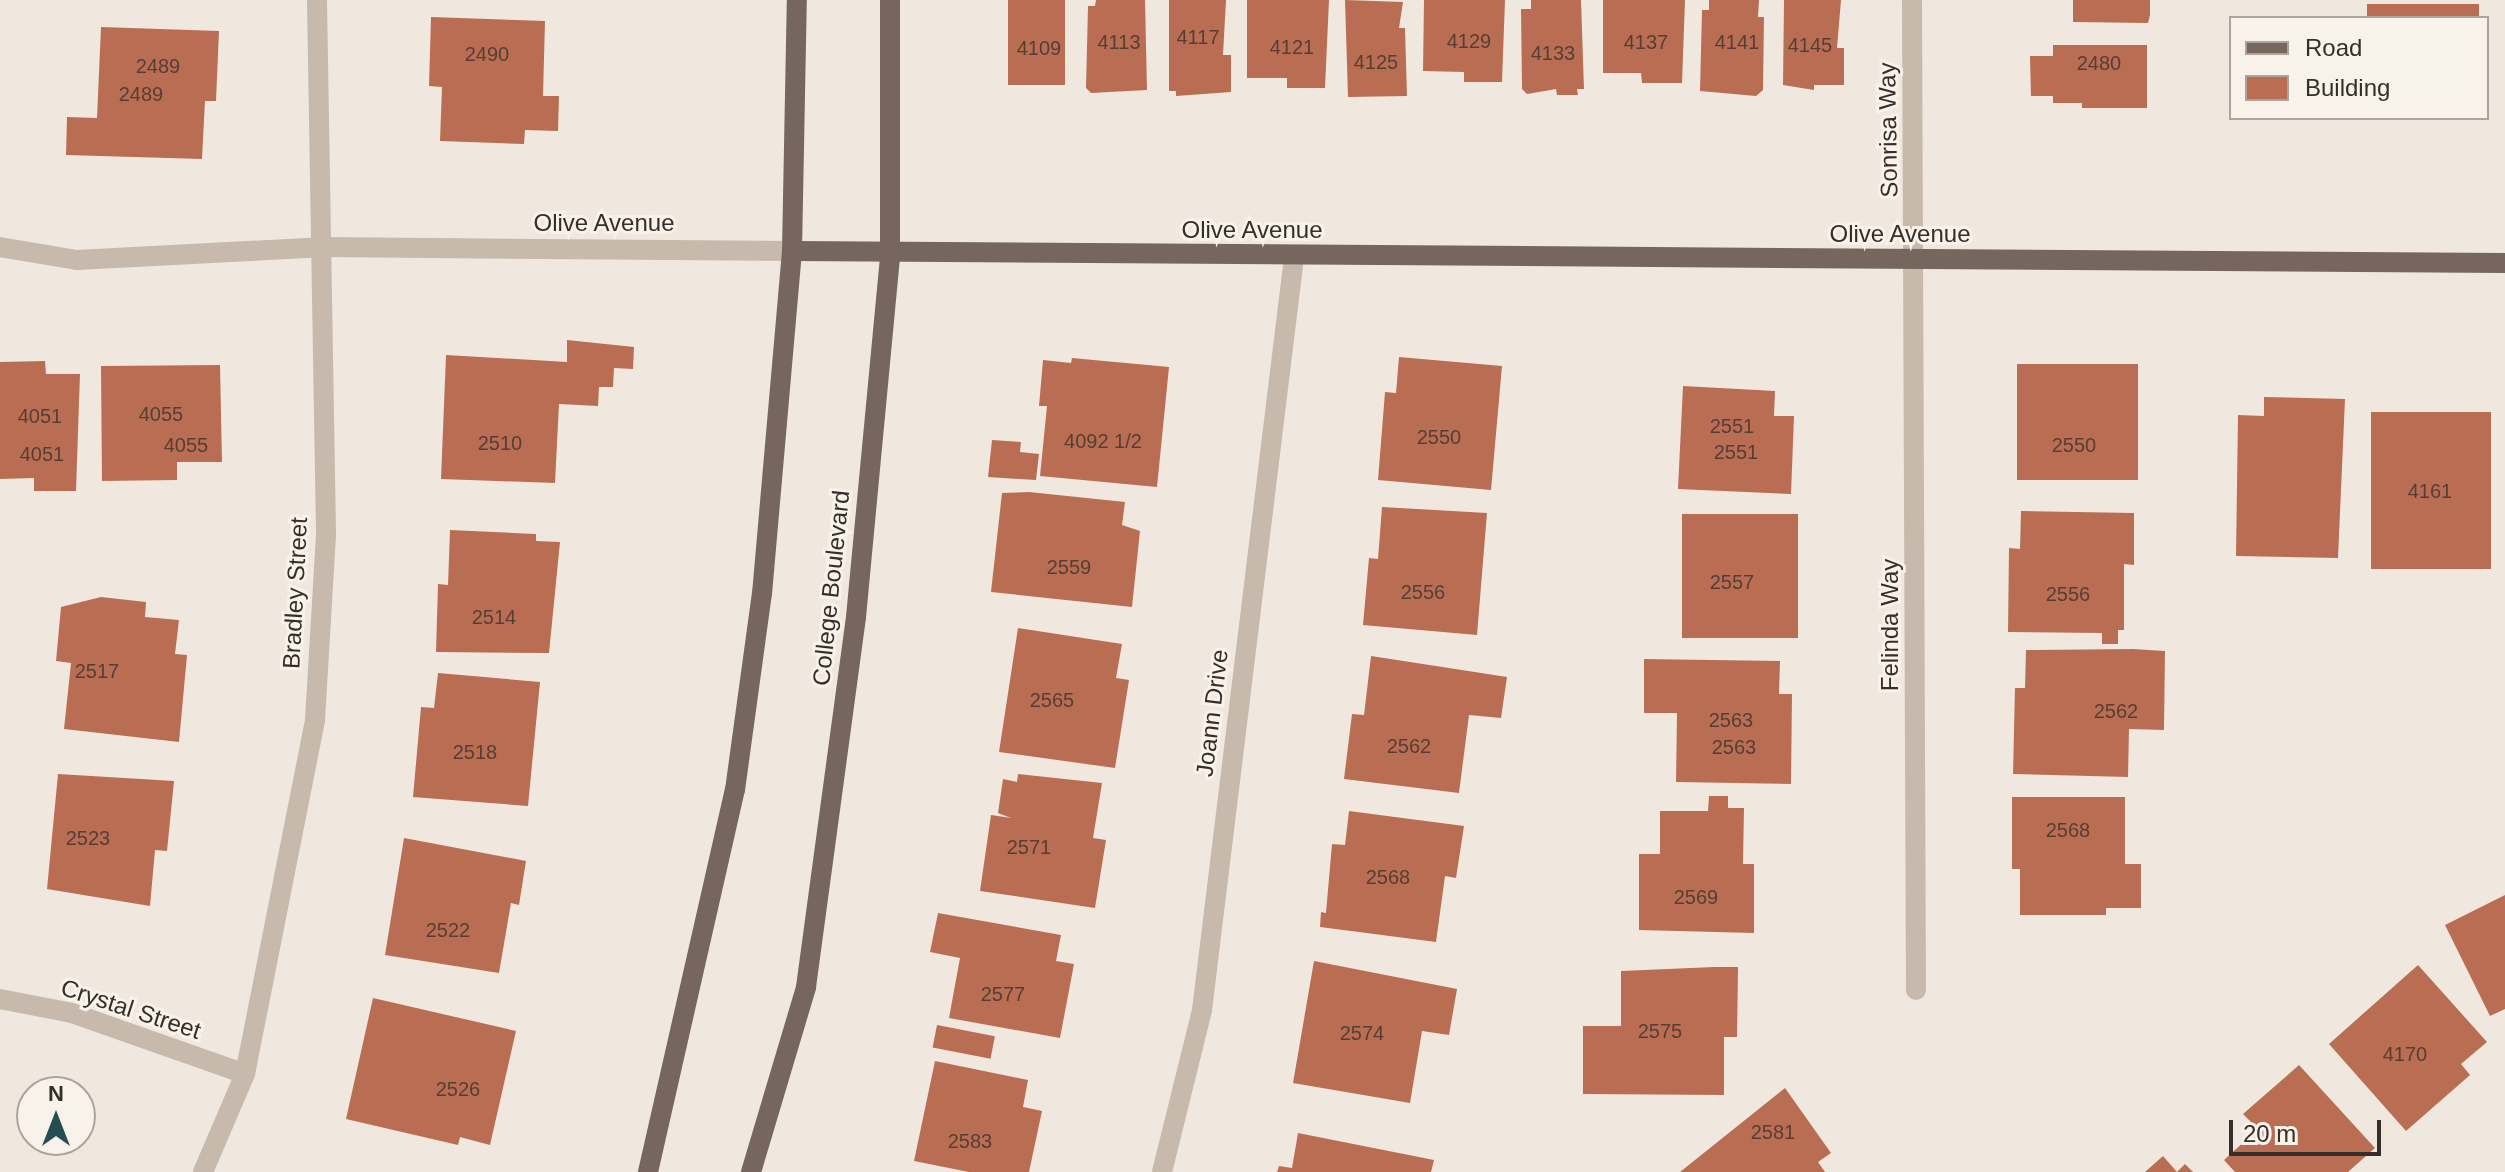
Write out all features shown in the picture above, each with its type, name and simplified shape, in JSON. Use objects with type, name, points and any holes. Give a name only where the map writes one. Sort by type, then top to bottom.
[{"type":"main road","points":[[648,1172],[735,790],[762,594],[792,251],[797,0]]},
{"type":"main road","name":"College Boulevard","points":[[751,1172],[806,987],[856,617],[890,255],[890,0]]},
{"type":"main road","name":"Olive Avenue","points":[[792,251],[890,255],[2505,263]]},
{"type":"street","name":"Bradley Street","points":[[203,1172],[245,1074],[315,720],[326,533],[317,0]]},
{"type":"street","name":"Sonrisa Way","points":[[1912,0],[1916,260]]},
{"type":"street","name":"Olive Avenue","points":[[0,247],[77,260],[321,247],[792,251]]},
{"type":"street","name":"Joann Drive","points":[[1162,1172],[1202,1010],[1294,257]]},
{"type":"street","name":"Felinda Way","points":[[1916,260],[1916,990]]},
{"type":"street","name":"Crystal Street","points":[[0,999],[72,1013],[245,1074]]},
{"type":"building","points":[[1008,0],[1065,0],[1065,85],[1008,85]]},
{"type":"building","points":[[1096,0],[1145,0],[1147,90],[1091,93],[1086,88],[1088,6],[1095,6]]},
{"type":"building","points":[[1169,0],[1226,0],[1223,55],[1231,55],[1231,92],[1176,96],[1176,91],[1169,91]]},
{"type":"building","points":[[1247,0],[1329,0],[1325,88],[1287,88],[1287,78],[1247,78]]},
{"type":"building","points":[[1345,0],[1403,2],[1399,28],[1405,28],[1407,96],[1348,97]]},
{"type":"building","points":[[1424,0],[1505,0],[1502,82],[1464,82],[1464,72],[1423,71]]},
{"type":"building","points":[[1531,0],[1581,0],[1584,89],[1577,89],[1578,95],[1557,95],[1556,89],[1527,94],[1522,89],[1521,9],[1531,9]]},
{"type":"building","points":[[1603,0],[1685,0],[1682,83],[1642,83],[1641,73],[1603,73]]},
{"type":"building","points":[[1709,0],[1759,0],[1758,17],[1764,17],[1763,90],[1756,96],[1700,91],[1702,10],[1709,10]]},
{"type":"building","points":[[1784,0],[1841,0],[1837,48],[1844,48],[1844,85],[1814,85],[1814,90],[1783,85]]},
{"type":"building","points":[[2073,0],[2150,0],[2148,23],[2073,22]]},
{"type":"building","points":[[2367,4],[2479,4],[2479,16],[2367,16]]},
{"type":"building","points":[[431,17],[545,21],[543,96],[559,96],[558,131],[525,130],[524,144],[440,141],[442,87],[429,86]]},
{"type":"building","points":[[101,27],[219,31],[216,101],[205,101],[202,159],[66,155],[67,117],[97,118]]},
{"type":"building","points":[[2053,45],[2147,45],[2147,108],[2082,108],[2082,103],[2053,103],[2053,96],[2031,96],[2030,56],[2053,56]]},
{"type":"building","points":[[567,340],[634,347],[633,369],[614,368],[613,387],[599,387],[598,406],[559,404],[555,483],[441,479],[446,355],[567,362]]},
{"type":"building","points":[[1399,357],[1502,366],[1491,490],[1378,480],[1385,392],[1396,393]]},
{"type":"building","points":[[1072,358],[1169,367],[1157,487],[1040,476],[1047,406],[1039,406],[1043,360],[1071,363]]},
{"type":"building","points":[[45,361],[46,374],[80,374],[76,491],[34,491],[34,478],[0,479],[0,362]]},
{"type":"building","points":[[2017,364],[2138,364],[2138,480],[2017,480]]},
{"type":"building","points":[[220,365],[222,462],[177,462],[177,480],[102,481],[101,366]]},
{"type":"building","points":[[1683,386],[1775,391],[1774,416],[1794,416],[1791,494],[1678,489]]},
{"type":"building","points":[[2264,397],[2345,399],[2338,558],[2236,556],[2238,415],[2264,416]]},
{"type":"building","points":[[2371,412],[2491,412],[2491,569],[2371,569]]},
{"type":"building","points":[[992,440],[1021,442],[1020,452],[1039,454],[1036,480],[988,477]]},
{"type":"building","points":[[1029,492],[1125,502],[1122,525],[1140,531],[1132,607],[991,592],[1002,493]]},
{"type":"building","points":[[1382,507],[1487,513],[1477,635],[1363,625],[1369,558],[1378,559]]},
{"type":"building","points":[[2021,511],[2134,513],[2134,565],[2124,564],[2124,630],[2118,630],[2118,644],[2102,644],[2102,633],[2008,632],[2009,548],[2020,549]]},
{"type":"building","points":[[1682,514],[1798,514],[1798,638],[1682,638]]},
{"type":"building","points":[[450,530],[536,534],[536,541],[560,542],[549,653],[436,652],[438,584],[448,585]]},
{"type":"building","points":[[101,597],[146,602],[145,617],[179,620],[175,654],[187,655],[179,742],[64,729],[71,663],[56,661],[61,607]]},
{"type":"building","points":[[1018,628],[1122,644],[1116,678],[1129,680],[1115,768],[999,752]]},
{"type":"building","points":[[2026,650],[2165,651],[2164,730],[2129,729],[2128,777],[2013,774],[2015,688],[2025,688]]},
{"type":"building","points":[[1371,656],[1507,677],[1501,718],[1469,715],[1459,793],[1344,779],[1352,714],[1364,715]]},
{"type":"building","points":[[1644,659],[1780,661],[1779,694],[1792,694],[1791,784],[1676,782],[1677,713],[1644,713]]},
{"type":"building","points":[[438,673],[540,682],[528,806],[413,797],[421,707],[434,708]]},
{"type":"building","points":[[58,774],[174,781],[167,851],[155,850],[150,906],[47,889]]},
{"type":"building","points":[[1018,774],[1102,783],[1093,838],[1106,840],[1095,908],[980,891],[991,815],[1011,818],[998,813],[1003,779],[1017,782]]},
{"type":"building","points":[[1709,796],[1728,796],[1728,808],[1744,808],[1743,864],[1754,864],[1754,933],[1639,930],[1639,854],[1660,854],[1660,811],[1708,811]]},
{"type":"building","points":[[2012,797],[2125,797],[2125,864],[2141,864],[2141,908],[2106,908],[2106,915],[2020,915],[2020,869],[2012,869]]},
{"type":"building","points":[[1349,811],[1464,826],[1456,878],[1445,876],[1436,942],[1320,927],[1321,912],[1326,913],[1332,844],[1345,845]]},
{"type":"building","points":[[404,838],[526,861],[519,905],[511,903],[499,973],[385,955]]},
{"type":"building","points":[[2505,895],[2505,1009],[2490,1016],[2445,925]]},
{"type":"building","points":[[938,913],[1061,935],[1056,961],[1074,964],[1060,1038],[949,1018],[960,958],[930,952]]},
{"type":"building","points":[[1314,961],[1457,989],[1449,1035],[1422,1031],[1410,1103],[1293,1083]]},
{"type":"building","points":[[2418,965],[2487,1042],[2461,1064],[2470,1075],[2406,1131],[2329,1044]]},
{"type":"building","points":[[1738,967],[1737,1037],[1724,1037],[1724,1095],[1583,1094],[1583,1026],[1621,1026],[1621,971]]},
{"type":"building","points":[[373,998],[516,1031],[490,1145],[460,1137],[458,1145],[346,1119]]},
{"type":"building","points":[[937,1025],[995,1036],[991,1059],[933,1048]]},
{"type":"building","points":[[935,1061],[1028,1080],[1023,1107],[1042,1111],[1029,1172],[969,1172],[914,1161]]},
{"type":"building","points":[[2299,1065],[2375,1148],[2348,1172],[2235,1172],[2224,1160],[2258,1129],[2243,1114]]},
{"type":"building","points":[[1785,1088],[1831,1153],[1818,1162],[1825,1172],[1680,1172]]},
{"type":"building","points":[[1298,1133],[1434,1160],[1431,1172],[1277,1172],[1279,1166],[1292,1168]]},
{"type":"building","points":[[2163,1156],[2177,1172],[2145,1172]]},
{"type":"building","points":[[2185,1164],[2193,1172],[2177,1172]]}]
